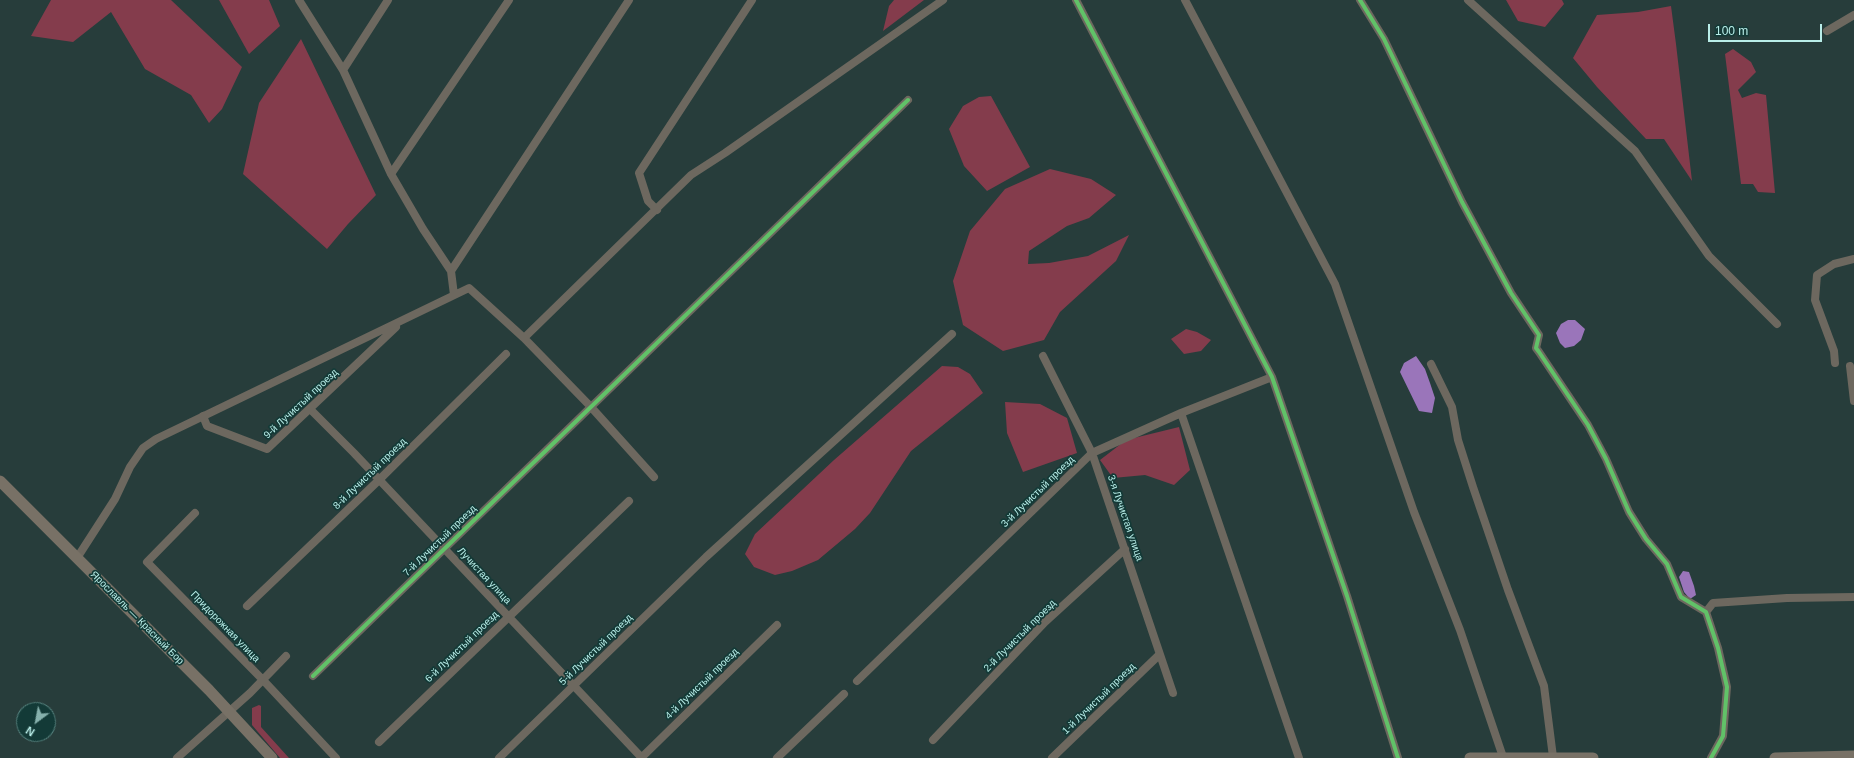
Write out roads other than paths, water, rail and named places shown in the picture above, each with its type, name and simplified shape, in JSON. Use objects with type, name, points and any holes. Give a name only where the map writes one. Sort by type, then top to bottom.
[{"type":"street","points":[[299,0],[343,70],[391,174],[423,229],[451,271],[454,295]]},
{"type":"street","points":[[343,70],[388,0]]},
{"type":"street","points":[[391,174],[509,0]]},
{"type":"street","points":[[451,271],[629,0]]},
{"type":"street","points":[[657,210],[648,201],[639,173],[752,0]]},
{"type":"street","points":[[524,338],[657,210],[691,175],[725,153],[943,0]]},
{"type":"street","points":[[1076,0],[1272,377],[1347,596],[1398,758]]},
{"type":"street","points":[[1185,0],[1336,284],[1414,512],[1460,630],[1503,757]]},
{"type":"street","points":[[1360,0],[1384,39],[1462,202],[1511,293],[1539,335],[1536,348],[1588,425],[1606,459],[1629,512],[1646,539],[1667,564],[1681,597],[1706,612],[1718,648],[1727,687],[1723,736],[1711,758]]},
{"type":"street","points":[[1468,0],[1635,151],[1709,256],[1777,324]]},
{"type":"street","points":[[1828,32],[1854,14]]},
{"type":"street","name":"7-й Лучистый проезд","points":[[313,676],[908,100]]},
{"type":"street","points":[[1836,363],[1834,351],[1815,300],[1817,275],[1834,264],[1854,259]]},
{"type":"street","points":[[77,558],[115,499],[130,467],[142,448],[156,439],[203,416],[469,288],[524,338],[591,407],[654,477]]},
{"type":"street","name":"9-й Лучистый проезд","points":[[203,416],[207,426],[267,450],[403,321]]},
{"type":"street","name":"5-й Лучистый проезд","points":[[499,758],[706,557],[952,334]]},
{"type":"street","name":"8-й Лучистый проезд","points":[[247,606],[379,480],[506,354]]},
{"type":"street","name":"3-я Лучистая улица","points":[[1043,356],[1092,453],[1173,693]]},
{"type":"street","points":[[1431,364],[1452,407],[1458,440],[1473,487],[1508,590],[1544,686],[1553,757]]},
{"type":"street","points":[[1850,366],[1854,401]]},
{"type":"street","name":"3-й Лучистый проезд","points":[[857,681],[1092,453],[1181,413],[1272,377]]},
{"type":"street","name":"Лучистая улица","points":[[310,409],[444,548],[641,758]]},
{"type":"street","points":[[1181,413],[1299,758]]},
{"type":"street","name":"Ярославль — Красный Бор","points":[[0,480],[230,713],[272,758]]},
{"type":"street","name":"6-й Лучистый проезд","points":[[379,742],[629,501]]},
{"type":"street","name":"Придорожная улица","points":[[195,513],[147,562],[263,680],[336,758]]},
{"type":"street","name":"2-й Лучистый проезд","points":[[933,740],[1045,622],[1125,549]]},
{"type":"street","points":[[1706,612],[1713,603],[1787,598],[1854,597]]},
{"type":"street","name":"4-й Лучистый проезд","points":[[641,758],[777,625]]},
{"type":"street","name":"1-й Лучистый проезд","points":[[1052,758],[1159,655]]},
{"type":"street","points":[[177,758],[230,713],[286,656]]},
{"type":"street","points":[[777,758],[844,694]]},
{"type":"street","points":[[1775,758],[1854,756]]},
{"type":"street","points":[[1470,758],[1594,758]]}]
